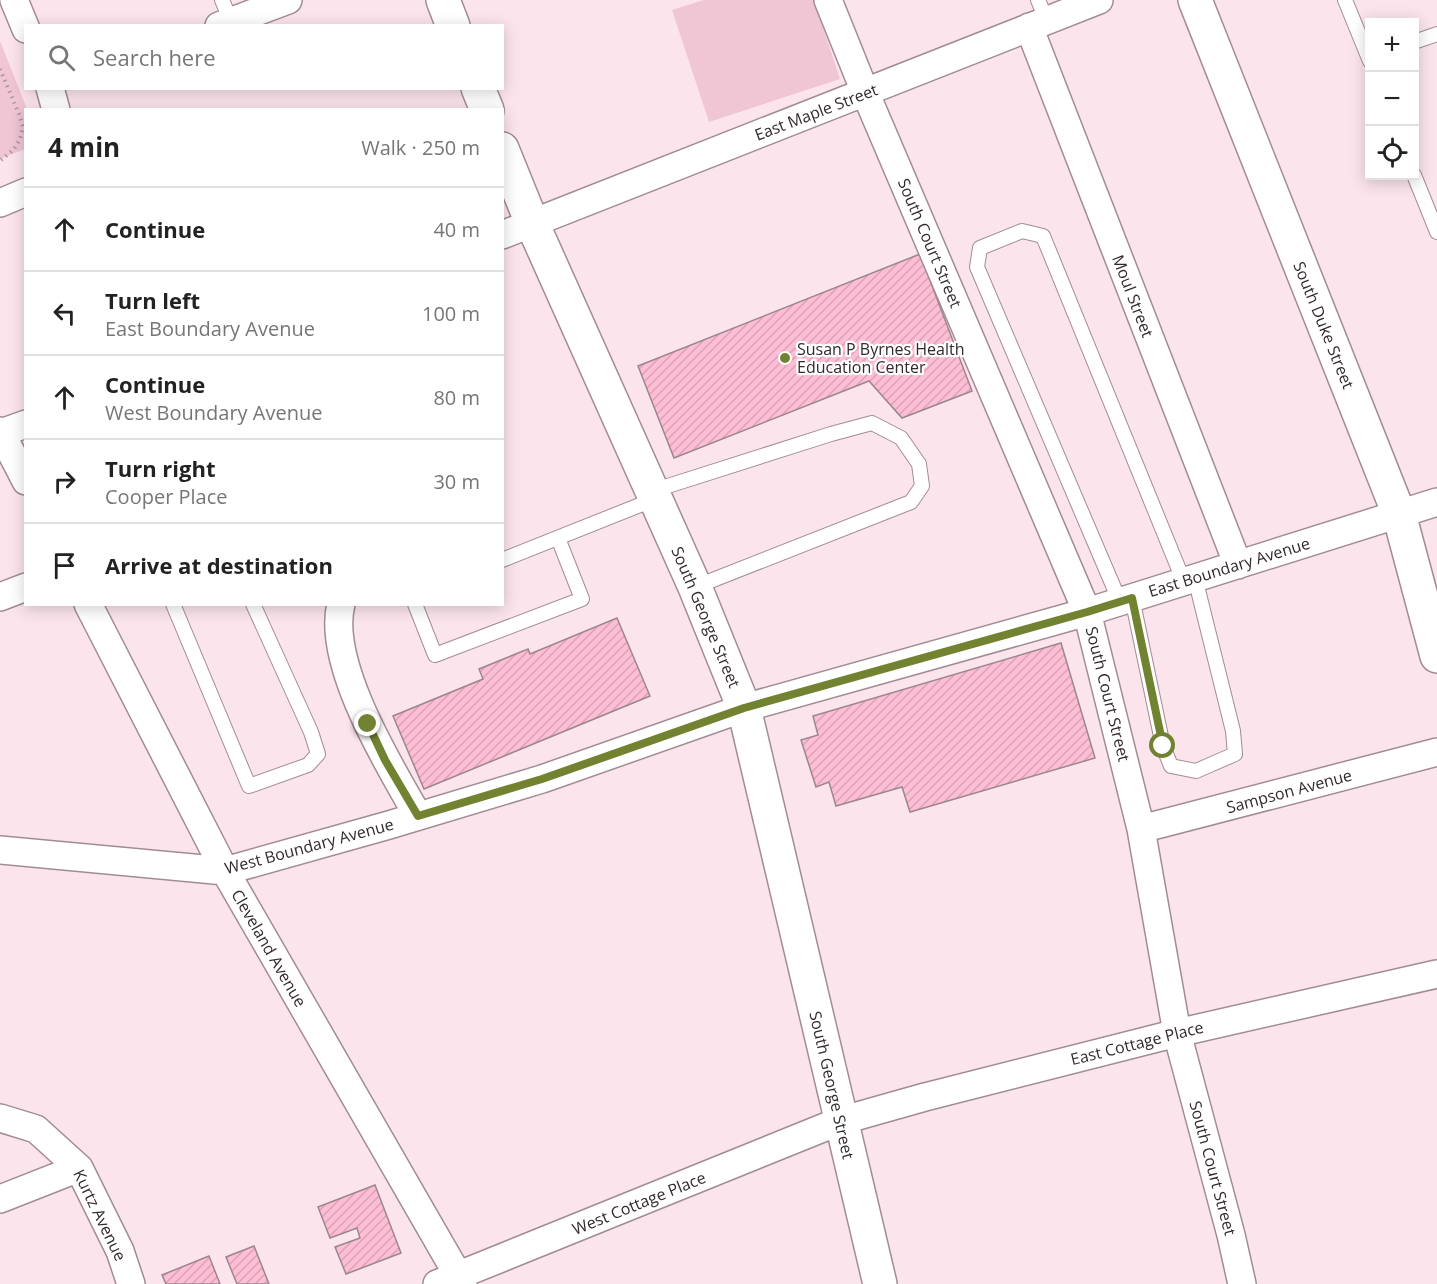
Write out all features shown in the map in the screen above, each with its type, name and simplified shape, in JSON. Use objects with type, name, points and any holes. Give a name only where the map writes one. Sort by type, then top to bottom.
[{"type":"main road","points":[[443,0],[452,24]]},
{"type":"main road","name":"South Duke Street","points":[[1195,0],[1399,514],[1437,656]]},
{"type":"main road","points":[[479,90],[486,108]]},
{"type":"main road","name":"South George Street","points":[[504,160],[517,229],[653,495],[695,587],[744,708],[879,1284]]},
{"type":"street","points":[[14,0],[24,24]]},
{"type":"street","points":[[224,15],[288,0]]},
{"type":"street","name":"South Court Street","points":[[828,0],[1087,612],[1141,829],[1177,1033],[1242,1284]]},
{"type":"street","name":"East Maple Street","points":[[517,229],[865,92],[1038,16],[1099,0]]},
{"type":"street","name":"Moul Street","points":[[1038,16],[1238,565]]},
{"type":"street","points":[[0,203],[24,193]]},
{"type":"street","points":[[9,429],[24,475]]},
{"type":"street","name":"East Boundary Avenue","points":[[744,708],[1087,612],[1437,502]]},
{"type":"street","points":[[0,597],[24,588]]},
{"type":"street","name":"Cleveland Avenue","points":[[89,606],[225,871],[453,1281]]},
{"type":"street","points":[[341,606],[338,617],[341,650],[349,677],[385,760],[418,816]]},
{"type":"street","name":"West Boundary Avenue","points":[[0,850],[225,871],[542,779],[744,708]]},
{"type":"street","name":"Sampson Avenue","points":[[1141,829],[1437,752]]},
{"type":"street","name":"East Cottage Place","points":[[840,1121],[1177,1033],[1437,974]]},
{"type":"street","name":"Kurtz Avenue","points":[[0,1118],[36,1129],[79,1168],[120,1251],[131,1284]]},
{"type":"street","name":"West Cottage Place","points":[[453,1281],[840,1121]]},
{"type":"street","points":[[0,1199],[79,1168]]},
{"type":"lane","points":[[1345,0],[1365,51]]},
{"type":"lane","points":[[1419,40],[1437,34]]},
{"type":"lane","points":[[1416,180],[1437,232]]},
{"type":"lane","points":[[1022,231],[1043,236],[1189,580],[1233,731],[1235,754],[1196,771],[1172,766],[1163,746],[1126,600],[977,267],[980,248],[1022,231]]},
{"type":"lane","points":[[504,559],[558,538],[653,495],[831,434],[872,423],[901,438],[919,464],[922,486],[911,502],[695,587]]},
{"type":"lane","points":[[416,606],[435,655],[582,599],[558,538]]},
{"type":"lane","points":[[176,606],[249,786],[308,765],[318,754],[311,732],[255,606]]},
{"type":"path","points":[[0,69],[23,127],[14,150],[0,161]]},
{"type":"shaded area","points":[[704,0],[814,0],[840,79],[709,122],[672,10]]},
{"type":"shaded area","points":[[0,41],[27,108],[24,108],[24,149],[0,159]]},
{"type":"building","points":[[920,254],[972,391],[902,418],[869,381],[674,458],[638,366]]},
{"type":"building","points":[[617,618],[650,696],[424,789],[393,716],[483,679],[479,669],[528,649],[530,654]]},
{"type":"building","points":[[1061,643],[1095,758],[910,812],[902,787],[836,806],[829,782],[816,787],[801,740],[818,735],[813,716]]},
{"type":"building","points":[[375,1185],[401,1253],[346,1274],[335,1247],[360,1238],[357,1228],[330,1238],[318,1207]]},
{"type":"building","points":[[254,1246],[269,1284],[237,1284],[226,1257]]},
{"type":"building","points":[[209,1256],[220,1284],[166,1284],[162,1275]]},
{"type":"place","name":"Susan P Byrnes Health Education Center","points":[[785,358]]},
{"type":"route","points":[[368,724],[385,760],[418,816],[542,779],[744,708],[1132,598],[1163,746]]}]
